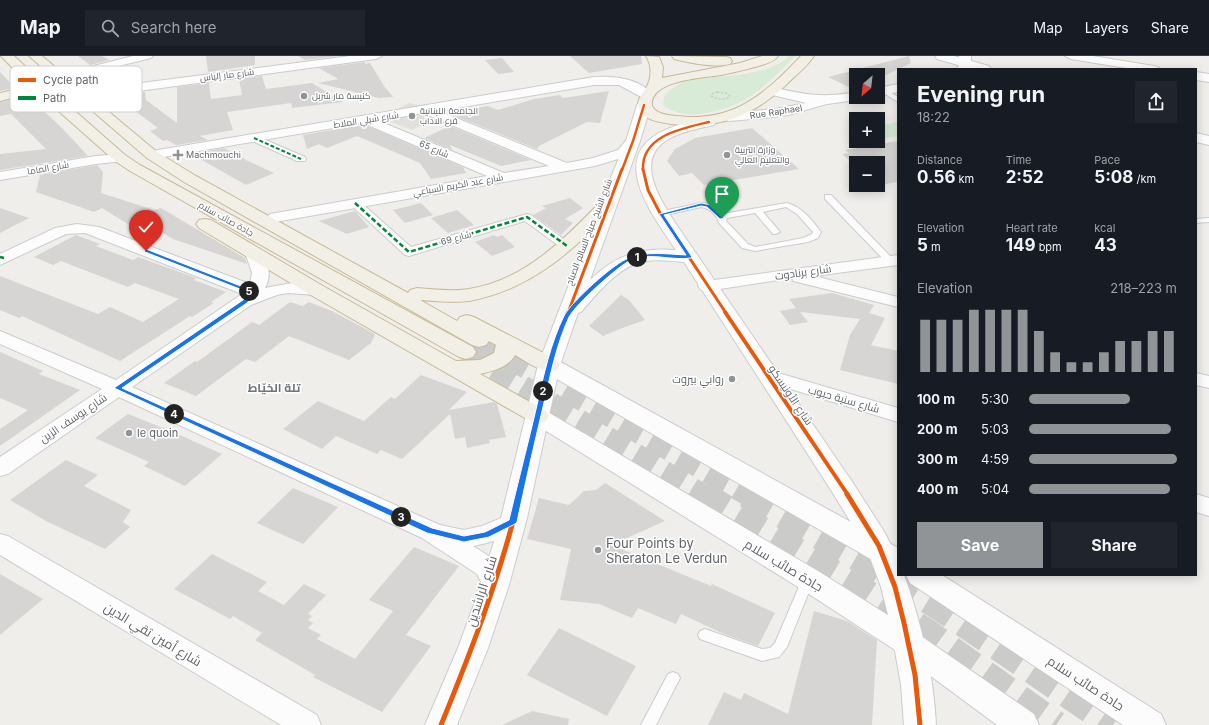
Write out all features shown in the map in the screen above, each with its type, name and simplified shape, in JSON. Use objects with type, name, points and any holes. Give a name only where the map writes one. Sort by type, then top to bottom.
[{"type":"highway","name":"جادة صائب سلام","points":[[7,56],[18,66]]},
{"type":"highway","name":"جادة صائب سلام","points":[[35,56],[49,66]]},
{"type":"highway","points":[[652,56],[657,62],[658,67],[647,98],[648,112],[660,117],[685,121],[709,122],[729,118],[772,91],[808,56]]},
{"type":"highway","points":[[678,56],[721,61],[765,57]]},
{"type":"highway","points":[[647,98],[667,80],[734,68],[765,57]]},
{"type":"highway","points":[[0,92],[10,91]]},
{"type":"highway","points":[[0,97],[10,95]]},
{"type":"highway","points":[[0,102],[10,99]]},
{"type":"highway","name":"جادة صائب سلام","points":[[68,112],[116,154],[168,187],[472,346],[190,179],[152,155],[101,112]]},
{"type":"highway","points":[[190,179],[275,217],[549,366]]},
{"type":"highway","points":[[168,187],[183,210],[316,290],[538,416]]},
{"type":"highway","points":[[417,294],[462,295],[484,292],[525,276],[551,259],[567,246],[608,204]]},
{"type":"highway","points":[[451,367],[473,368],[491,364],[504,356],[507,342]]},
{"type":"street","points":[[110,66],[147,56]]},
{"type":"street","name":"شارع مار إلياس","points":[[142,86],[376,56]]},
{"type":"street","points":[[1071,56],[1148,68]]},
{"type":"street","points":[[936,57],[980,68]]},
{"type":"street","points":[[1197,76],[1209,78]]},
{"type":"street","name":"شارع شبلي الملاط","points":[[152,155],[594,81],[612,80],[624,82],[634,86],[647,98]]},
{"type":"street","points":[[885,90],[897,88]]},
{"type":"street","points":[[772,91],[798,98],[823,101],[849,97]]},
{"type":"street","name":"شارع الشيخ صباح السالم الصباح","points":[[549,366],[633,140],[647,98]]},
{"type":"street","name":"Rue Raphael","points":[[729,118],[760,116],[788,111],[823,101]]},
{"type":"street","points":[[426,110],[565,167]]},
{"type":"street","name":"شارع 65","points":[[366,120],[501,177]]},
{"type":"street","name":"شارع الأونيسكو","points":[[709,122],[663,135],[648,152],[643,166],[643,174],[661,214],[690,257],[707,286],[890,557],[895,587],[916,678],[920,725]]},
{"type":"street","points":[[1197,132],[1209,136]]},
{"type":"street","points":[[1197,137],[1209,141]]},
{"type":"street","points":[[254,138],[301,159]]},
{"type":"street","name":"شارع عبد الكريم السباعي","points":[[275,217],[565,167],[618,156],[623,153],[633,140]]},
{"type":"street","name":"شارع الماما","points":[[0,176],[96,160],[116,154]]},
{"type":"street","name":"شارع 69","points":[[355,203],[409,252],[527,217],[567,246]]},
{"type":"street","points":[[1,258],[53,234],[71,228],[88,229],[249,297],[262,272],[253,252]]},
{"type":"street","points":[[567,315],[600,280],[630,259],[644,255],[658,254],[690,257]]},
{"type":"street","name":"شارع برنادوت","points":[[707,286],[894,260]]},
{"type":"street","points":[[787,274],[897,302]]},
{"type":"street","name":"شارع يوسف الزين","points":[[0,468],[249,297],[278,288],[298,287],[316,290]]},
{"type":"street","points":[[0,337],[117,388],[430,531],[486,567],[495,585]]},
{"type":"street","points":[[549,366],[890,557]]},
{"type":"street","name":"شارع الراشدين","points":[[441,725],[473,648],[495,585],[513,522],[549,366]]},
{"type":"street","name":"شارع سنية حبوب","points":[[768,376],[897,415]]},
{"type":"street","points":[[1197,379],[1209,382]]},
{"type":"street","name":"جادة صائب سلام","points":[[538,416],[808,579],[908,643],[1023,725]]},
{"type":"street","points":[[1197,503],[1209,507]]},
{"type":"street","points":[[430,531],[464,539],[486,534],[513,522]]},
{"type":"street","name":"شارع أمين تقي الدين","points":[[0,543],[306,725]]},
{"type":"street","name":"جادة صائب سلام","points":[[922,576],[1150,725]]},
{"type":"lane","points":[[885,93],[897,99]]},
{"type":"lane","points":[[828,197],[894,260]]},
{"type":"lane","points":[[661,214],[701,205],[709,206],[722,218],[722,221],[744,246],[755,249],[805,240],[815,236],[817,232],[795,207],[787,205],[725,216],[722,218]]},
{"type":"lane","points":[[757,210],[776,232]]},
{"type":"lane","points":[[1197,221],[1209,220]]},
{"type":"lane","points":[[705,635],[762,655],[774,653],[780,648],[808,579]]},
{"type":"lane","points":[[648,725],[673,678]]},
{"type":"path","points":[[717,92],[726,93],[729,95],[728,98],[723,99],[717,99],[711,96],[713,93],[717,92]]},
{"type":"shaded area","name":"الجامعة اللبنانية فرع الاداب","points":[[409,103],[443,113],[412,130],[381,118]]},
{"type":"green space","points":[[789,56],[795,56],[763,87],[753,95],[729,107],[699,114],[690,114],[676,112],[664,106],[665,96],[672,88],[692,79],[756,72],[779,63]]},
{"type":"green space","points":[[897,122],[897,136],[885,138],[885,125]]},
{"type":"building","points":[[78,56],[102,56],[110,60],[90,65]]},
{"type":"building","points":[[206,56],[255,56],[255,65],[208,72]]},
{"type":"building","points":[[298,56],[338,56],[305,60]]},
{"type":"building","points":[[570,56],[641,56],[642,64],[589,73]]},
{"type":"building","points":[[909,56],[911,63],[901,68],[897,68],[897,70],[885,76],[885,68],[863,68]]},
{"type":"building","points":[[502,58],[514,72],[498,74],[485,60]]},
{"type":"building","points":[[365,62],[365,64],[370,63],[384,86],[393,97],[379,98],[318,83],[338,79],[319,68]]},
{"type":"building","points":[[0,72],[10,83],[10,89],[0,91]]},
{"type":"building","points":[[849,72],[849,87],[828,77]]},
{"type":"building","points":[[262,76],[266,89],[312,83],[343,102],[292,108],[291,103],[227,112],[233,130],[200,136],[208,140],[176,145],[167,140],[163,141],[150,131],[158,128],[136,112],[142,112],[142,92],[145,92],[146,100],[177,123],[177,87],[209,83],[211,99],[242,95],[239,79]]},
{"type":"building","points":[[609,91],[600,123],[587,122],[539,146],[537,149],[448,113],[488,106],[498,110],[534,99],[560,95],[563,98]]},
{"type":"building","points":[[10,100],[10,112],[45,112],[88,156],[0,170],[0,154],[46,149],[11,114],[0,116],[0,102]]},
{"type":"building","points":[[356,126],[367,126],[463,167],[466,173],[431,179],[420,163],[357,136],[327,148],[319,144],[307,149],[303,135]]},
{"type":"building","points":[[450,126],[531,160],[501,166],[450,145],[452,150],[424,138]]},
{"type":"building","name":"وزارة التربية والتعليم العالي","points":[[752,128],[799,169],[704,185],[692,173],[679,176],[667,161],[675,149],[695,138]]},
{"type":"building","points":[[897,141],[897,182],[885,184],[885,156],[849,156],[849,160],[842,154],[849,153],[845,150],[857,148],[885,148],[885,143]]},
{"type":"building","points":[[224,148],[274,173],[246,185],[191,154]]},
{"type":"building","points":[[97,165],[103,172],[101,193],[154,210],[161,208],[245,258],[247,264],[173,239],[143,221],[131,226],[102,208],[94,212],[36,192],[40,175]]},
{"type":"building","points":[[570,198],[583,208],[565,219],[573,223],[561,235],[533,215],[546,208],[542,206]]},
{"type":"building","points":[[421,203],[433,215],[405,223],[393,210]]},
{"type":"building","points":[[0,208],[29,218],[0,233]]},
{"type":"building","points":[[457,210],[474,225],[448,233],[431,218]]},
{"type":"building","points":[[355,211],[369,227],[347,234],[319,221]]},
{"type":"building","points":[[76,235],[100,244],[96,246],[133,260],[138,257],[196,278],[194,280],[226,292],[211,302],[214,303],[192,317],[190,316],[120,361],[22,316],[19,318],[0,310],[0,276],[98,314],[110,307],[143,322],[179,299],[135,283],[128,287],[61,261],[53,265],[34,257]]},
{"type":"building","points":[[494,235],[497,237],[502,235],[515,247],[492,256],[475,242]]},
{"type":"building","points":[[832,293],[874,305],[869,313],[885,318],[871,345],[897,351],[897,384],[840,370],[850,335],[860,319],[800,312],[808,322],[790,325],[780,311],[796,308],[789,299]]},
{"type":"building","points":[[621,295],[629,300],[645,320],[603,336],[589,326]]},
{"type":"building","points":[[290,302],[303,306],[309,302],[332,311],[375,334],[371,343],[349,360],[289,336],[255,362],[246,359],[196,396],[164,383],[195,361],[197,362],[252,322],[259,325]]},
{"type":"building","points":[[0,352],[43,371],[39,374],[80,390],[0,446],[0,429],[28,410],[0,398]]},
{"type":"building","points":[[421,375],[467,392],[449,410],[494,402],[497,404],[506,437],[489,440],[490,443],[467,448],[465,437],[455,439],[450,414],[402,459],[381,450],[377,454],[336,436],[322,449],[283,429],[318,401],[364,421],[391,397],[395,399]]},
{"type":"building","points":[[128,414],[222,454],[185,486],[144,466],[149,462],[95,438]]},
{"type":"building","points":[[66,460],[98,475],[84,486],[131,510],[123,522],[130,527],[105,549],[46,521],[10,500]]},
{"type":"building","points":[[605,483],[665,521],[611,545],[711,586],[712,584],[775,613],[758,646],[724,634],[681,614],[676,624],[638,608],[632,618],[599,604],[560,600],[571,549],[527,539],[539,498],[569,505],[584,491],[596,490]]},
{"type":"building","points":[[293,488],[338,507],[303,544],[257,523]]},
{"type":"building","points":[[414,547],[459,566],[406,635],[431,646],[382,712],[313,677],[315,675],[255,640],[262,633],[233,616],[230,619],[174,589],[212,554],[267,582],[258,591],[284,605],[304,584],[326,595],[308,614],[312,616],[308,620],[313,623],[308,628],[321,635],[317,639],[355,659],[393,611],[369,600]]},
{"type":"building","points":[[0,574],[43,599],[0,635]]},
{"type":"building","points":[[814,611],[847,621],[877,640],[872,725],[708,725],[724,692],[741,700],[744,693],[788,714]]},
{"type":"building","points":[[559,628],[636,666],[607,716],[527,675]]},
{"type":"building","points":[[532,711],[569,719],[568,725],[502,725]]},
{"type":"tunnel","points":[[479,341],[748,495]]},
{"type":"tunnel","points":[[466,352],[703,495]]},
{"type":"tunnel","points":[[701,494],[859,589],[926,632],[1056,725]]},
{"type":"tunnel","points":[[747,494],[871,565],[940,607],[1113,725]]},
{"type":"marked path","points":[[254,138],[301,159]]},
{"type":"marked path","points":[[355,203],[409,252],[527,217],[567,246]]},
{"type":"marked path","points":[[0,257],[4,258]]},
{"type":"cycle path","points":[[441,725],[473,648],[495,585],[514,518],[549,365],[608,204],[633,141],[644,105]]},
{"type":"cycle path","points":[[709,122],[667,134],[657,140],[650,147],[645,156],[643,167],[644,178],[648,190],[661,215],[844,490],[879,546],[895,587],[904,623],[916,685],[920,725]]},
{"type":"place","name":"كنيسة مار شربل","points":[[304,96]]},
{"type":"place","name":"الجامعة اللبنانية فرع الاداب","points":[[412,116]]},
{"type":"place","name":"Machmouchi","points":[[178,155]]},
{"type":"place","name":"وزارة التربية والتعليم العالي","points":[[727,155]]},
{"type":"place","name":"روابي بيروت","points":[[732,379]]},
{"type":"place","name":"le quoin","points":[[129,433]]},
{"type":"place","name":"Four Points by Sheraton Le Verdun","points":[[598,550]]},
{"type":"district","name":"تلة الخيّاط","points":[[274,388]]},
{"type":"route","points":[[146,251],[254,292],[245,301],[117,388],[430,531],[464,539],[486,534],[513,522],[549,366],[567,315],[600,280],[630,259],[644,255],[658,254],[690,257],[661,214],[695,205],[705,205],[709,206],[722,218]]}]
